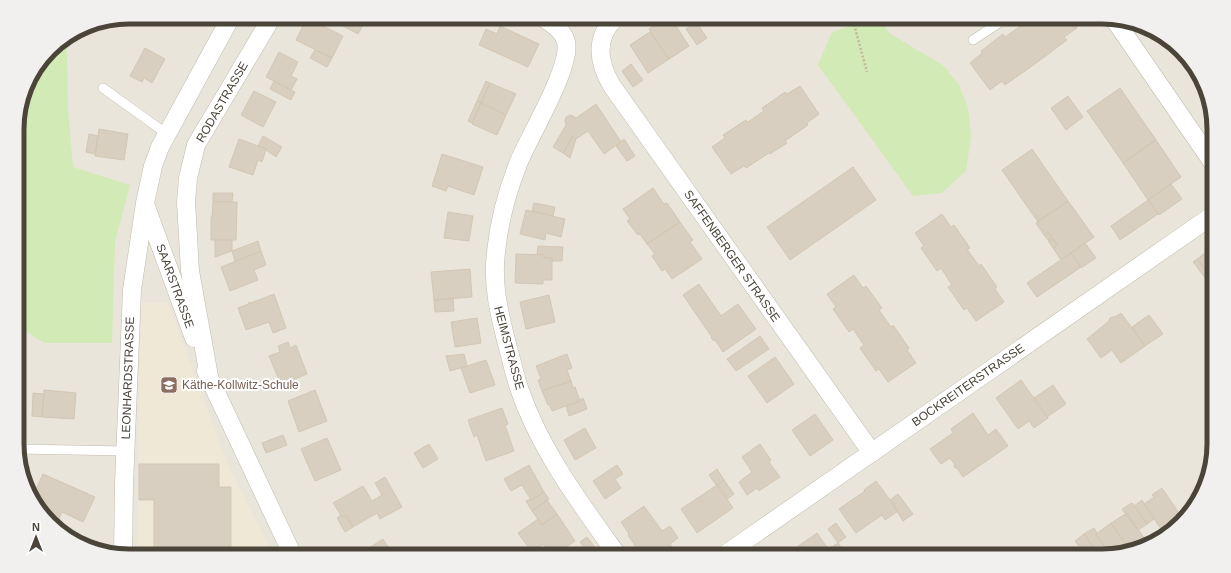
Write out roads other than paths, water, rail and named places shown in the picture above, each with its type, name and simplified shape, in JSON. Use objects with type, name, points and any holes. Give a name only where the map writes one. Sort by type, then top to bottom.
[{"type":"street","points":[[145,203],[153,166],[160,147],[227,24]]},
{"type":"street","name":"RODASTRASSE","points":[[210,382],[190,271],[186,202],[188,178],[196,145],[268,24]]},
{"type":"street","name":"HEIMSTRASSE","points":[[552,24],[562,31],[566,42],[567,54],[556,86],[518,164],[503,210],[496,252],[495,271],[498,310],[519,387],[531,418],[546,448],[568,485],[613,549]]},
{"type":"street","name":"SAFFENBERGER STRASSE","points":[[610,24],[605,31],[601,43],[600,55],[605,74],[612,86],[872,453]]},
{"type":"street","points":[[1118,25],[1207,154]]},
{"type":"street","name":"SAARSTRASSE","points":[[145,203],[210,382],[290,549]]},
{"type":"street","name":"LEONHARDSTRASSE","points":[[123,549],[132,290],[145,203]]},
{"type":"street","name":"BOCKREITERSTRASSE","points":[[733,549],[1207,219]]},
{"type":"lane","points":[[973,40],[997,24]]},
{"type":"lane","points":[[103,88],[167,134]]},
{"type":"lane","points":[[24,449],[126,451]]},
{"type":"place","name":"Käthe-Kollwitz-Schule","points":[[169,385]]}]
